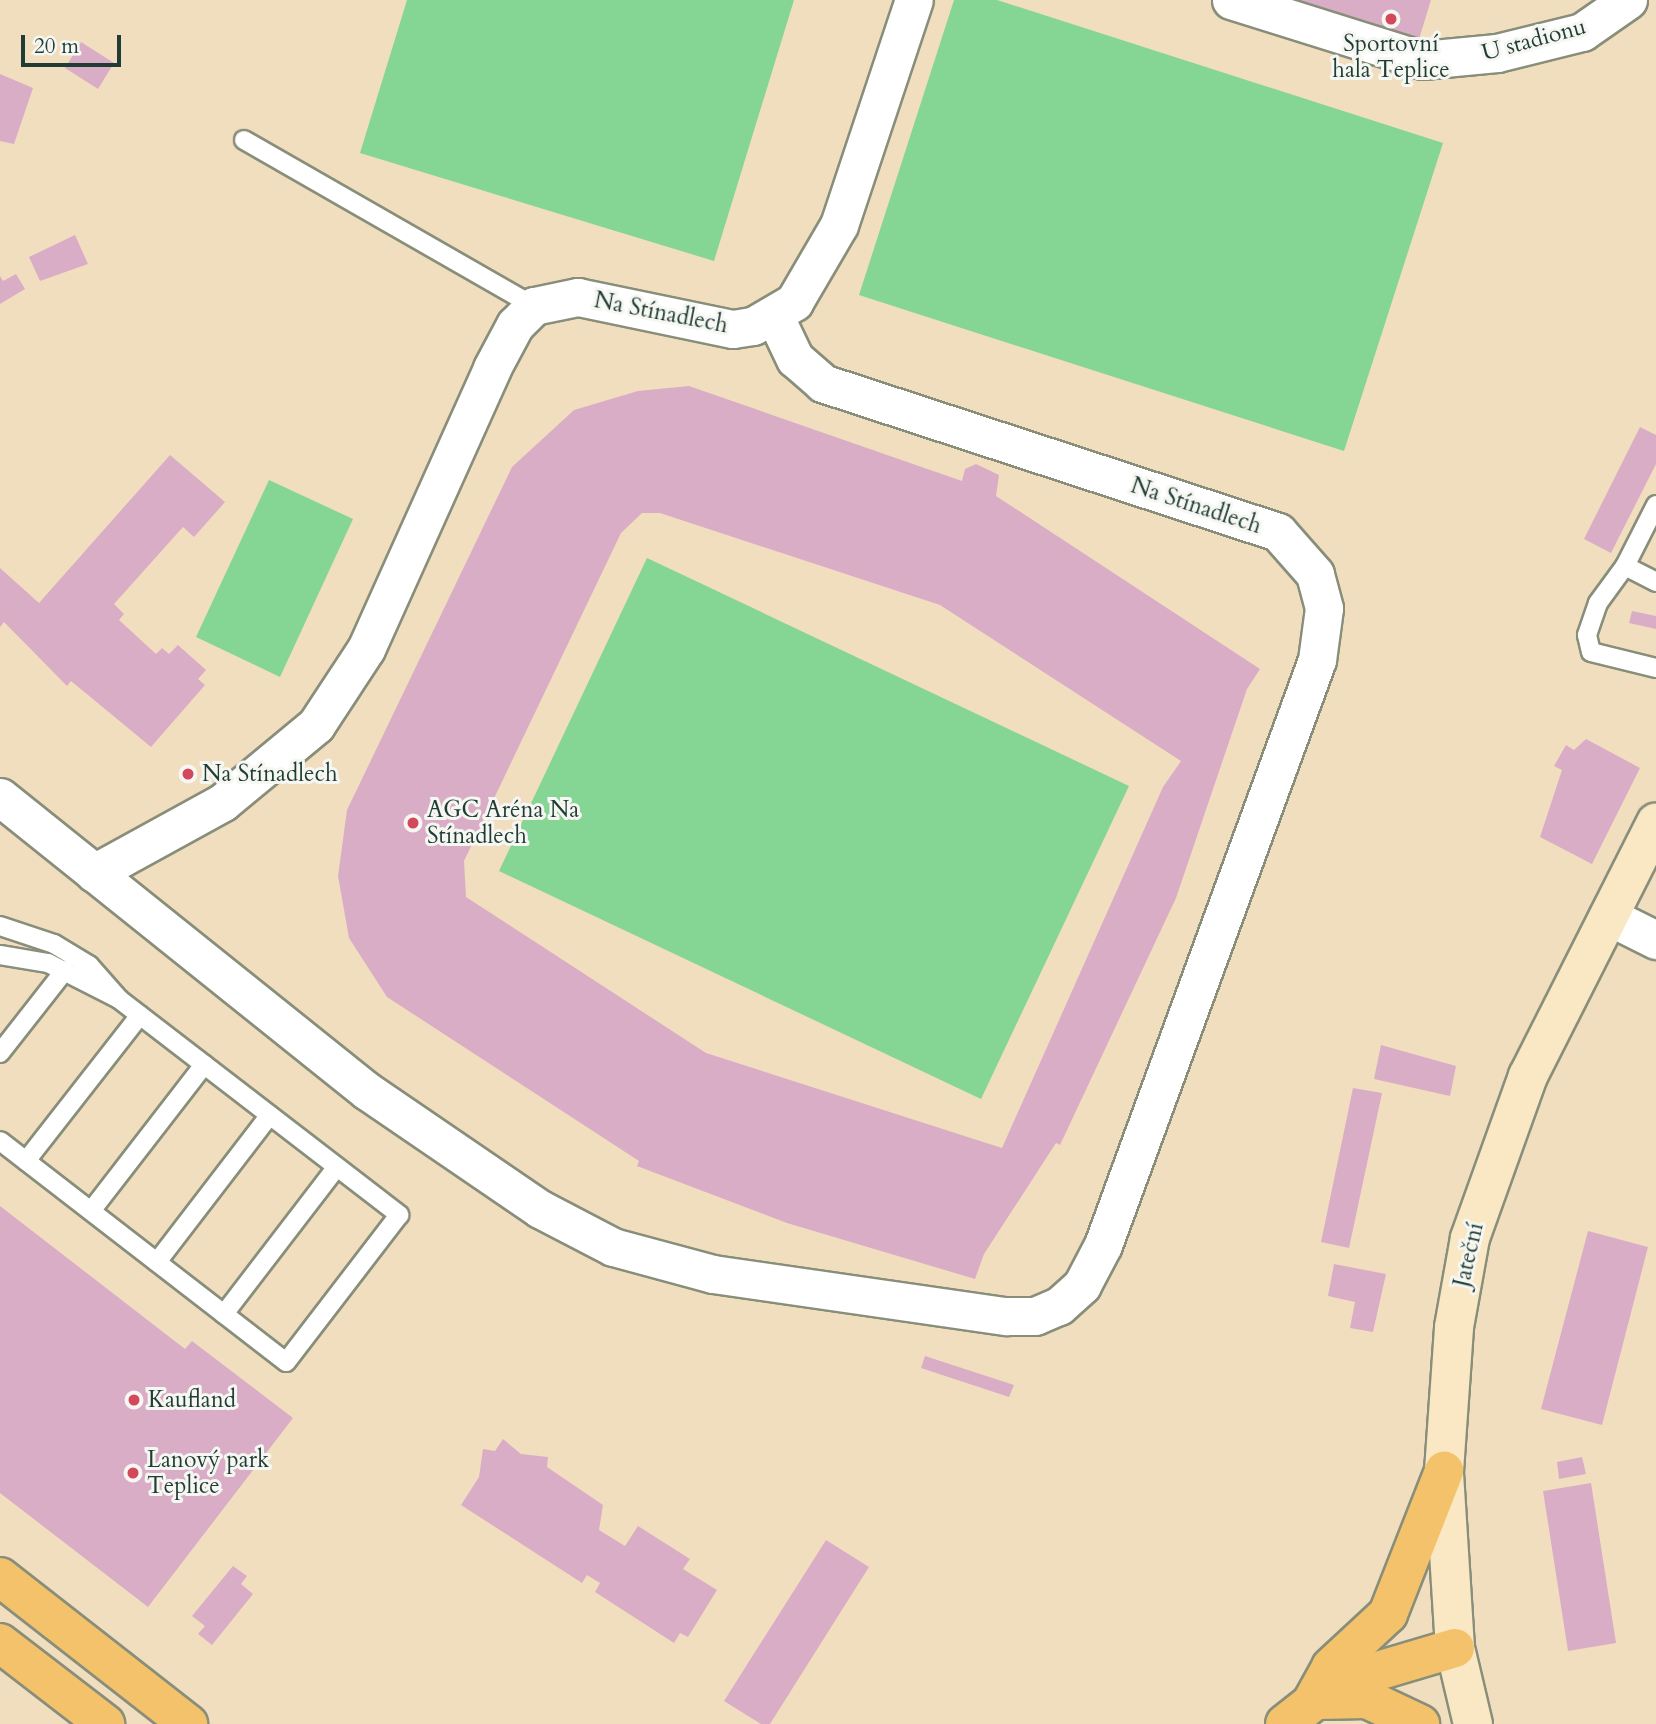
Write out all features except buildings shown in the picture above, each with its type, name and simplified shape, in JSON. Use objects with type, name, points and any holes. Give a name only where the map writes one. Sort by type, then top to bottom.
[{"type":"highway","points":[[1299,1712],[1331,1667],[1388,1614],[1444,1471]]},
{"type":"highway","points":[[0,1577],[188,1724]]},
{"type":"highway","points":[[0,1643],[105,1724]]},
{"type":"highway","points":[[1299,1712],[1337,1683],[1455,1648]]},
{"type":"highway","points":[[1299,1712],[1367,1699],[1420,1724]]},
{"type":"main road","name":"Jateční","points":[[1473,1724],[1455,1648],[1444,1471],[1454,1327],[1470,1238],[1528,1076],[1656,823]]},
{"type":"street","name":"Na Stínadlech","points":[[534,306],[578,297],[733,329],[774,315],[812,280],[839,225],[914,0]]},
{"type":"street","name":"U stadionu","points":[[1231,0],[1423,60],[1497,53],[1582,32],[1628,0]]},
{"type":"street","points":[[0,797],[94,873],[223,802],[316,724],[366,649],[492,368],[514,325],[534,306]]},
{"type":"street","name":"Na Stínadlech","points":[[94,873],[367,1091],[540,1209],[613,1247],[713,1274],[1035,1316],[1082,1285],[1103,1245],[1317,660],[1324,608],[1315,573],[1278,532],[823,383],[795,359],[774,315]]},
{"type":"street","points":[[1608,916],[1656,940]]},
{"type":"lane","points":[[244,140],[534,306]]},
{"type":"lane","points":[[1656,505],[1625,566],[1598,603],[1587,635],[1591,652],[1656,668]]},
{"type":"lane","points":[[1625,566],[1656,582]]},
{"type":"lane","points":[[0,926],[68,951],[105,979],[119,999]]},
{"type":"lane","points":[[0,955],[65,970],[119,999],[399,1215],[286,1362],[0,1141]]},
{"type":"lane","points":[[0,1053],[65,970]]},
{"type":"lane","points":[[26,1161],[140,1015]]},
{"type":"lane","points":[[91,1211],[204,1065]]},
{"type":"lane","points":[[157,1262],[270,1115]]},
{"type":"lane","points":[[224,1314],[337,1167]]},
{"type":"green space","points":[[407,0],[794,0],[714,261],[360,153]]},
{"type":"green space","points":[[954,0],[997,0],[1443,143],[1344,451],[859,295]]},
{"type":"green space","points":[[269,480],[353,519],[280,677],[196,637]]},
{"type":"green space","points":[[647,558],[1129,786],[981,1099],[499,871]]},
{"type":"place","name":"Sportovní hala Teplice","points":[[1391,19]]},
{"type":"place","name":"Na Stínadlech","points":[[188,774]]},
{"type":"place","name":"AGC Aréna Na Stínadlech","points":[[413,823]]},
{"type":"place","name":"Kaufland","points":[[134,1400]]},
{"type":"place","name":"Lanový park Teplice","points":[[133,1473]]}]
